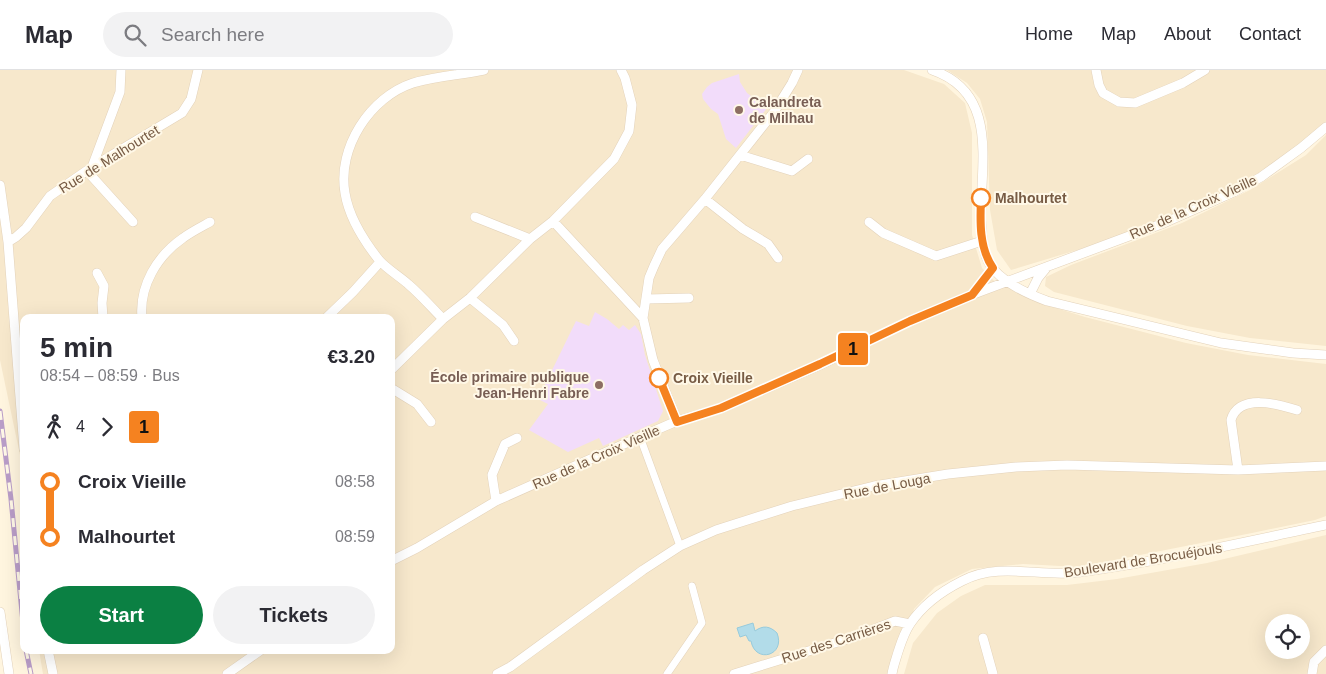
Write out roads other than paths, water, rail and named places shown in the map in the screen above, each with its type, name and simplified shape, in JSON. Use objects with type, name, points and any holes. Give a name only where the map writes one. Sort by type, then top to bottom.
[{"type":"street","points":[[121,70],[120,92],[90,169],[133,222]]},
{"type":"street","name":"Rue de Malhourtet","points":[[8,242],[26,228],[50,196],[90,169],[182,113],[192,99],[198,70]]},
{"type":"street","points":[[443,319],[410,285],[380,262],[362,236],[352,218],[345,195],[344,176],[352,141],[373,107],[394,92],[413,83],[484,70]]},
{"type":"street","points":[[395,366],[443,319],[470,298],[530,239],[553,221],[614,159],[629,130],[632,105],[621,70]]},
{"type":"street","points":[[677,422],[656,369],[643,318],[649,278],[662,249],[705,199],[774,112],[798,70]]},
{"type":"street","points":[[932,70],[962,87],[973,103],[982,127],[982,241],[988,261],[1008,281],[1030,294],[1076,309],[1221,343],[1283,352],[1326,355]]},
{"type":"street","points":[[1096,70],[1103,93],[1119,102],[1135,103],[1184,83],[1205,70]]},
{"type":"street","name":"Rue de la Croix Vieille","points":[[395,558],[417,548],[496,501],[640,437],[677,422],[721,408],[910,321],[972,295],[1164,223],[1234,192],[1277,166],[1326,127]]},
{"type":"street","points":[[740,155],[792,171],[808,160]]},
{"type":"street","points":[[0,186],[8,242],[20,397]]},
{"type":"street","points":[[705,199],[743,229],[768,244],[778,258]]},
{"type":"street","points":[[475,217],[530,239]]},
{"type":"street","points":[[553,221],[643,318]]},
{"type":"street","points":[[141,314],[140,304],[151,272],[158,261],[183,238],[210,222]]},
{"type":"street","points":[[869,222],[883,233],[936,256],[982,241]]},
{"type":"street","points":[[330,314],[380,262]]},
{"type":"street","points":[[1030,294],[1038,278],[1048,266]]},
{"type":"street","name":"Rue de la Croix Vieille","points":[[972,295],[995,270]]},
{"type":"street","points":[[97,273],[104,286],[103,314]]},
{"type":"street","points":[[470,298],[503,325],[514,341]]},
{"type":"street","points":[[647,299],[689,298]]},
{"type":"street","points":[[395,390],[417,404],[431,422]]},
{"type":"street","points":[[1238,470],[1231,420],[1232,415],[1248,403],[1278,404],[1297,410]]},
{"type":"street","points":[[640,437],[680,546]]},
{"type":"street","points":[[496,501],[492,475],[505,444],[517,438]]},
{"type":"street","name":"Rue de Louga","points":[[496,674],[510,667],[643,570],[680,546],[716,530],[792,506],[874,486],[948,474],[1016,467],[1067,465],[1238,470],[1326,466]]},
{"type":"street","name":"Boulevard de Brocuéjouls","points":[[892,674],[903,639],[910,624],[936,597],[962,580],[991,572],[1080,573],[1188,555],[1326,525]]},
{"type":"street","points":[[667,674],[702,623],[692,586]]},
{"type":"street","points":[[0,612],[1,631],[9,674]]},
{"type":"street","name":"Rue des Carrières","points":[[734,674],[854,637],[895,621],[910,624]]},
{"type":"street","points":[[983,638],[993,674]]},
{"type":"street","points":[[1312,674],[1314,662],[1326,650]]},
{"type":"street","points":[[49,654],[53,674]]},
{"type":"street","points":[[227,674],[255,654]]},
{"type":"water","points":[[753,623],[755,631],[766,627],[777,633],[779,641],[774,652],[763,655],[758,653],[746,635],[740,637],[737,628]]},
{"type":"railway","points":[[0,411],[20,592]]},
{"type":"railway","points":[[27,654],[31,674]]},
{"type":"place","name":"Calandreta de Milhau","points":[[739,110]]},
{"type":"place","name":"Malhourtet","points":[[981,198]]},
{"type":"place","name":"Croix Vieille","points":[[659,378]]},
{"type":"place","name":"École primaire publique Jean-Henri Fabre","points":[[599,385]]}]
